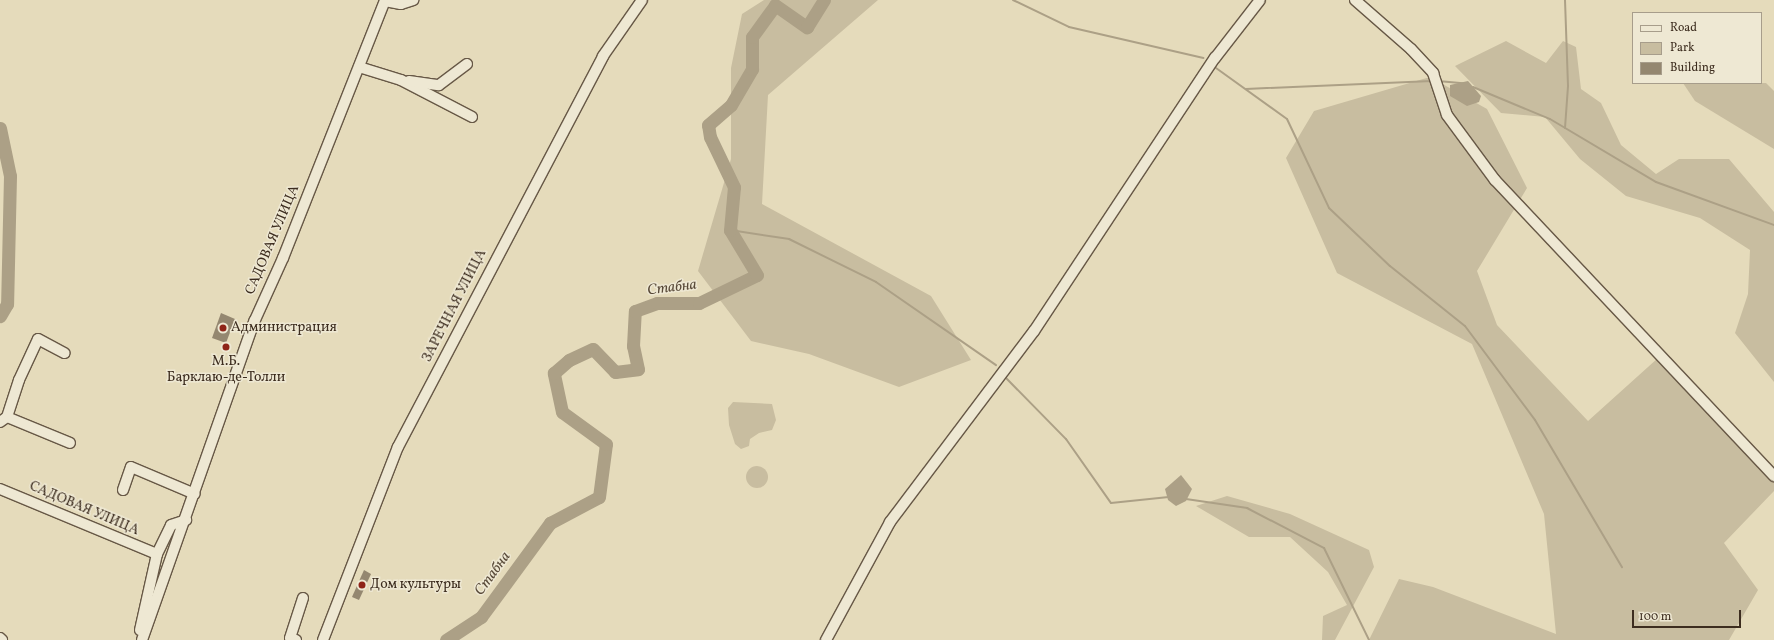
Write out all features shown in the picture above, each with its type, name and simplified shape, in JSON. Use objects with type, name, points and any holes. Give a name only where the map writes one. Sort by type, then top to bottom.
[{"type":"street","points":[[385,1],[401,4],[413,0]]},
{"type":"street","name":"ЗАРЕЧНАЯ УЛИЦА","points":[[323,640],[398,447],[603,56],[642,0]]},
{"type":"street","points":[[826,640],[890,522],[1034,331],[1215,58],[1260,0]]},
{"type":"street","points":[[1355,0],[1411,48],[1436,81],[1447,115],[1495,180],[1774,476]]},
{"type":"street","name":"САДОВАЯ УЛИЦА","points":[[141,640],[186,520],[254,320],[283,258],[385,1]]},
{"type":"street","points":[[359,67],[401,80],[440,85],[467,64]]},
{"type":"street","points":[[401,80],[472,117]]},
{"type":"street","points":[[64,353],[38,339],[19,380],[4,420],[70,444]]},
{"type":"street","points":[[123,490],[131,467],[194,494]]},
{"type":"street","name":"САДОВАЯ УЛИЦА","points":[[0,488],[158,554]]},
{"type":"street","points":[[141,640],[158,554],[171,524],[186,520]]},
{"type":"street","points":[[296,640],[290,638],[303,598]]},
{"type":"green space","points":[[764,0],[878,0],[768,95],[762,204],[931,296],[971,360],[899,387],[809,354],[751,341],[698,271],[731,159],[731,68],[742,14]]},
{"type":"green space","points":[[1506,41],[1546,63],[1563,41],[1576,47],[1581,89],[1601,103],[1621,145],[1656,174],[1679,159],[1729,159],[1774,212],[1774,382],[1735,333],[1748,294],[1750,250],[1700,218],[1626,196],[1580,159],[1545,117],[1501,113],[1455,66]]},
{"type":"green space","points":[[1430,77],[1487,109],[1527,188],[1477,271],[1497,325],[1588,421],[1658,358],[1774,480],[1774,491],[1724,543],[1758,590],[1729,640],[1369,640],[1399,579],[1433,587],[1556,634],[1544,514],[1472,344],[1337,273],[1286,158],[1314,111]]},
{"type":"green space","points":[[1766,83],[1774,91],[1774,149],[1695,101],[1684,84]]},
{"type":"green space","points":[[733,402],[772,404],[776,420],[772,430],[759,433],[750,439],[749,446],[741,449],[735,444],[729,425],[728,408]]},
{"type":"green space","points":[[757,466],[765,469],[768,477],[765,485],[757,488],[749,485],[746,477],[749,469]]},
{"type":"green space","points":[[1227,496],[1290,514],[1369,550],[1374,567],[1335,640],[1322,640],[1323,616],[1347,605],[1328,572],[1290,537],[1249,537],[1196,506]]},
{"type":"shaded area","points":[[1468,81],[1481,96],[1479,102],[1467,106],[1450,96],[1450,85]]},
{"type":"shaded area","points":[[1181,475],[1192,489],[1186,501],[1176,506],[1168,500],[1165,489]]},
{"type":"building","name":"Администрация","points":[[221,313],[235,319],[226,343],[212,338]]},
{"type":"building","name":"Дом культуры","points":[[364,570],[371,574],[359,600],[352,597]]},
{"type":"waterway","name":"Стабна","points":[[446,640],[481,617],[550,523],[599,497],[606,444],[562,412],[554,373],[569,360],[593,349],[615,372],[638,369],[633,346],[635,311],[657,303],[699,303],[757,275],[730,230],[734,187],[710,137],[708,125],[731,105],[752,69],[752,37],[775,5],[807,27],[824,0]]},
{"type":"waterway","points":[[1013,0],[1069,27],[1203,58]]},
{"type":"waterway","points":[[1565,0],[1568,86],[1565,128]]},
{"type":"waterway","points":[[1216,68],[1287,119],[1329,208],[1390,266],[1465,326],[1535,420],[1622,567]]},
{"type":"waterway","points":[[1246,89],[1432,81]]},
{"type":"waterway","points":[[1438,81],[1463,83]]},
{"type":"waterway","points":[[1473,87],[1550,119],[1656,182],[1774,225]]},
{"type":"waterway","points":[[0,128],[10,176],[7,304],[0,316]]},
{"type":"waterway","points":[[0,146],[4,145]]},
{"type":"waterway","points":[[730,230],[789,239],[876,282],[996,365]]},
{"type":"waterway","points":[[1006,378],[1066,439],[1111,503],[1169,497]]},
{"type":"waterway","points":[[1186,499],[1247,508],[1324,548],[1369,640]]},
{"type":"place","name":"Администрация","points":[[223,328]]},
{"type":"place","name":"М.Б. Барклаю-де-Толли","points":[[226,347]]},
{"type":"place","name":"Дом культуры","points":[[362,585]]}]
